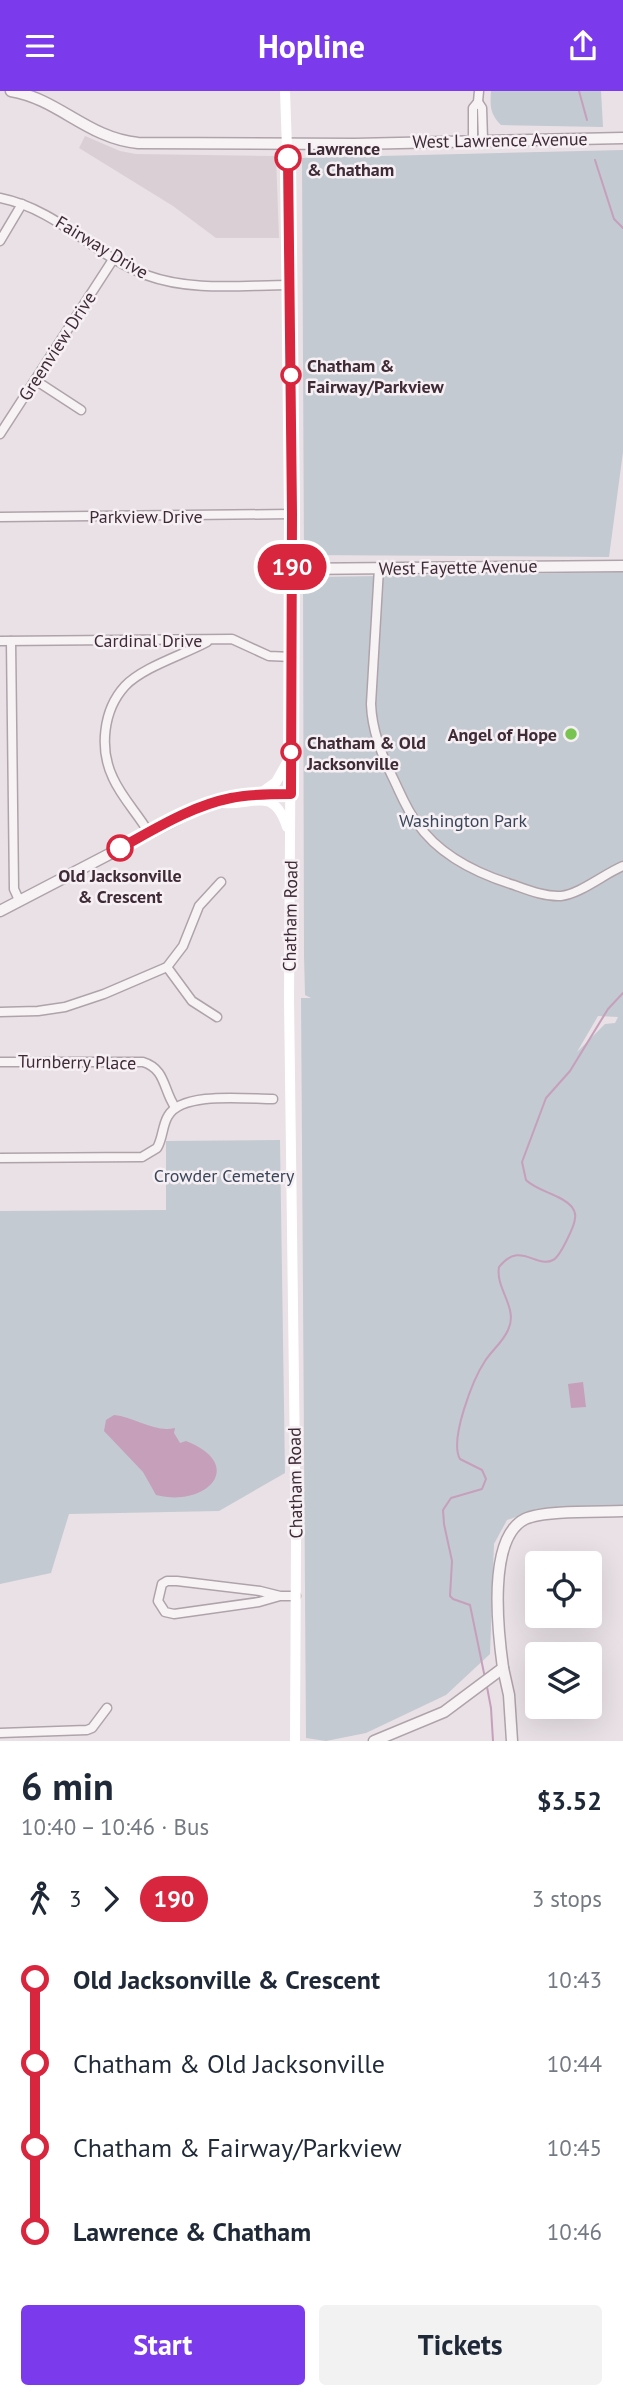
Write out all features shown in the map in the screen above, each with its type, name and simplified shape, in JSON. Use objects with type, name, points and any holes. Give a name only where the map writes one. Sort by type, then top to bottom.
[{"type":"main road","name":"Chatham Road","points":[[285,91],[292,514],[289,999],[296,1596],[295,1735]]},
{"type":"main road","points":[[258,795],[280,778],[291,753]]},
{"type":"main road","points":[[214,803],[273,803],[284,816],[291,836]]},
{"type":"main road","points":[[295,1735],[301,1741]]},
{"type":"street","name":"West Lawrence Avenue","points":[[11,91],[47,102],[92,130],[125,142],[287,144],[623,138]]},
{"type":"street","points":[[478,140],[482,108],[478,102],[479,91]]},
{"type":"street","name":"Fairway Drive","points":[[0,198],[43,212],[144,275],[196,286],[290,285]]},
{"type":"street","points":[[0,241],[22,204]]},
{"type":"street","name":"Greenview Drive","points":[[0,434],[114,258]]},
{"type":"street","points":[[35,380],[81,410]]},
{"type":"street","name":"Parkview Drive","points":[[0,517],[292,514]]},
{"type":"street","name":"West Fayette Avenue","points":[[292,569],[623,566]]},
{"type":"street","points":[[379,568],[372,720],[390,771],[407,808],[421,829],[437,845],[476,871],[544,894],[565,895],[623,866]]},
{"type":"street","name":"Cardinal Drive","points":[[0,641],[232,639],[269,656],[292,657]]},
{"type":"street","points":[[149,833],[122,796],[111,775],[105,741],[106,726],[125,686],[142,674],[209,640]]},
{"type":"street","points":[[11,641],[15,890],[19,900]]},
{"type":"street","points":[[0,911],[149,833],[214,803],[258,795],[291,794]]},
{"type":"street","points":[[0,1012],[65,1007],[114,991],[167,967],[183,946],[198,906],[220,882]]},
{"type":"street","points":[[167,967],[192,1001],[217,1017]]},
{"type":"street","name":"Turnberry Place","points":[[0,1062],[143,1062],[161,1074],[168,1097],[175,1107]]},
{"type":"street","points":[[0,1158],[142,1157],[157,1148],[167,1117],[175,1107],[198,1100],[273,1099]]},
{"type":"street","points":[[512,1741],[509,1695],[500,1642],[499,1583],[503,1549],[513,1529],[532,1516],[623,1511]]},
{"type":"street","points":[[280,1596],[259,1602],[174,1614],[165,1612],[158,1601],[159,1590],[167,1581],[296,1596]]},
{"type":"street","points":[[374,1741],[444,1712],[503,1668]]},
{"type":"street","points":[[0,1733],[81,1732],[92,1728],[107,1708]]},
{"type":"shaded area","points":[[85,136],[120,151],[136,154],[276,156],[279,238],[216,238],[173,206],[79,148]]},
{"type":"shaded area","points":[[583,1382],[586,1407],[571,1408],[568,1384]]},
{"type":"shaded area","points":[[114,1415],[152,1427],[175,1428],[174,1433],[180,1443],[186,1441],[204,1451],[214,1461],[217,1472],[213,1482],[204,1490],[191,1495],[156,1495],[143,1472],[104,1431],[106,1420]]},
{"type":"green space","points":[[491,91],[601,91],[603,127],[501,125],[491,110]]},
{"type":"green space","points":[[623,150],[623,452],[609,557],[304,555],[302,158]]},
{"type":"green space","name":"Washington Park","points":[[623,572],[623,1506],[542,1508],[507,1520],[494,1544],[490,1654],[446,1695],[366,1733],[326,1741],[306,1738],[301,998],[311,998],[305,995],[304,955],[303,580],[319,577]],"holes":[[[598,1016],[618,1017],[615,1023],[605,1024],[577,1052]]]},
{"type":"green space","name":"Crowder Cemetery","points":[[280,1140],[285,1473],[219,1511],[69,1514],[51,1573],[0,1584],[0,1211],[166,1210],[166,1141]]},
{"type":"waterway","points":[[579,91],[587,120]]},
{"type":"waterway","points":[[595,160],[614,219],[623,228]]},
{"type":"waterway","points":[[485,1678],[470,1605],[450,1596],[452,1561],[443,1510],[451,1498],[482,1489],[486,1479],[482,1470],[460,1459],[457,1450],[460,1424],[480,1370],[511,1322],[509,1306],[500,1283],[499,1267],[507,1259],[521,1255],[540,1261],[553,1260],[573,1227],[575,1215],[572,1207],[526,1180],[522,1162],[546,1098],[570,1071],[608,1009],[623,993]]},
{"type":"waterway","points":[[487,1687],[493,1741]]},
{"type":"bus line","name":"190","points":[[120,848],[198,808],[239,797],[291,794],[292,514],[288,158]]},
{"type":"place","name":"Lawrence & Chatham","points":[[288,158]]},
{"type":"place","name":"Chatham & Fairway/Parkview","points":[[291,375]]},
{"type":"place","name":"Angel of Hope","points":[[571,734]]},
{"type":"place","name":"Chatham & Old Jacksonville","points":[[291,752]]},
{"type":"place","name":"Old Jacksonville & Crescent","points":[[120,848]]}]
